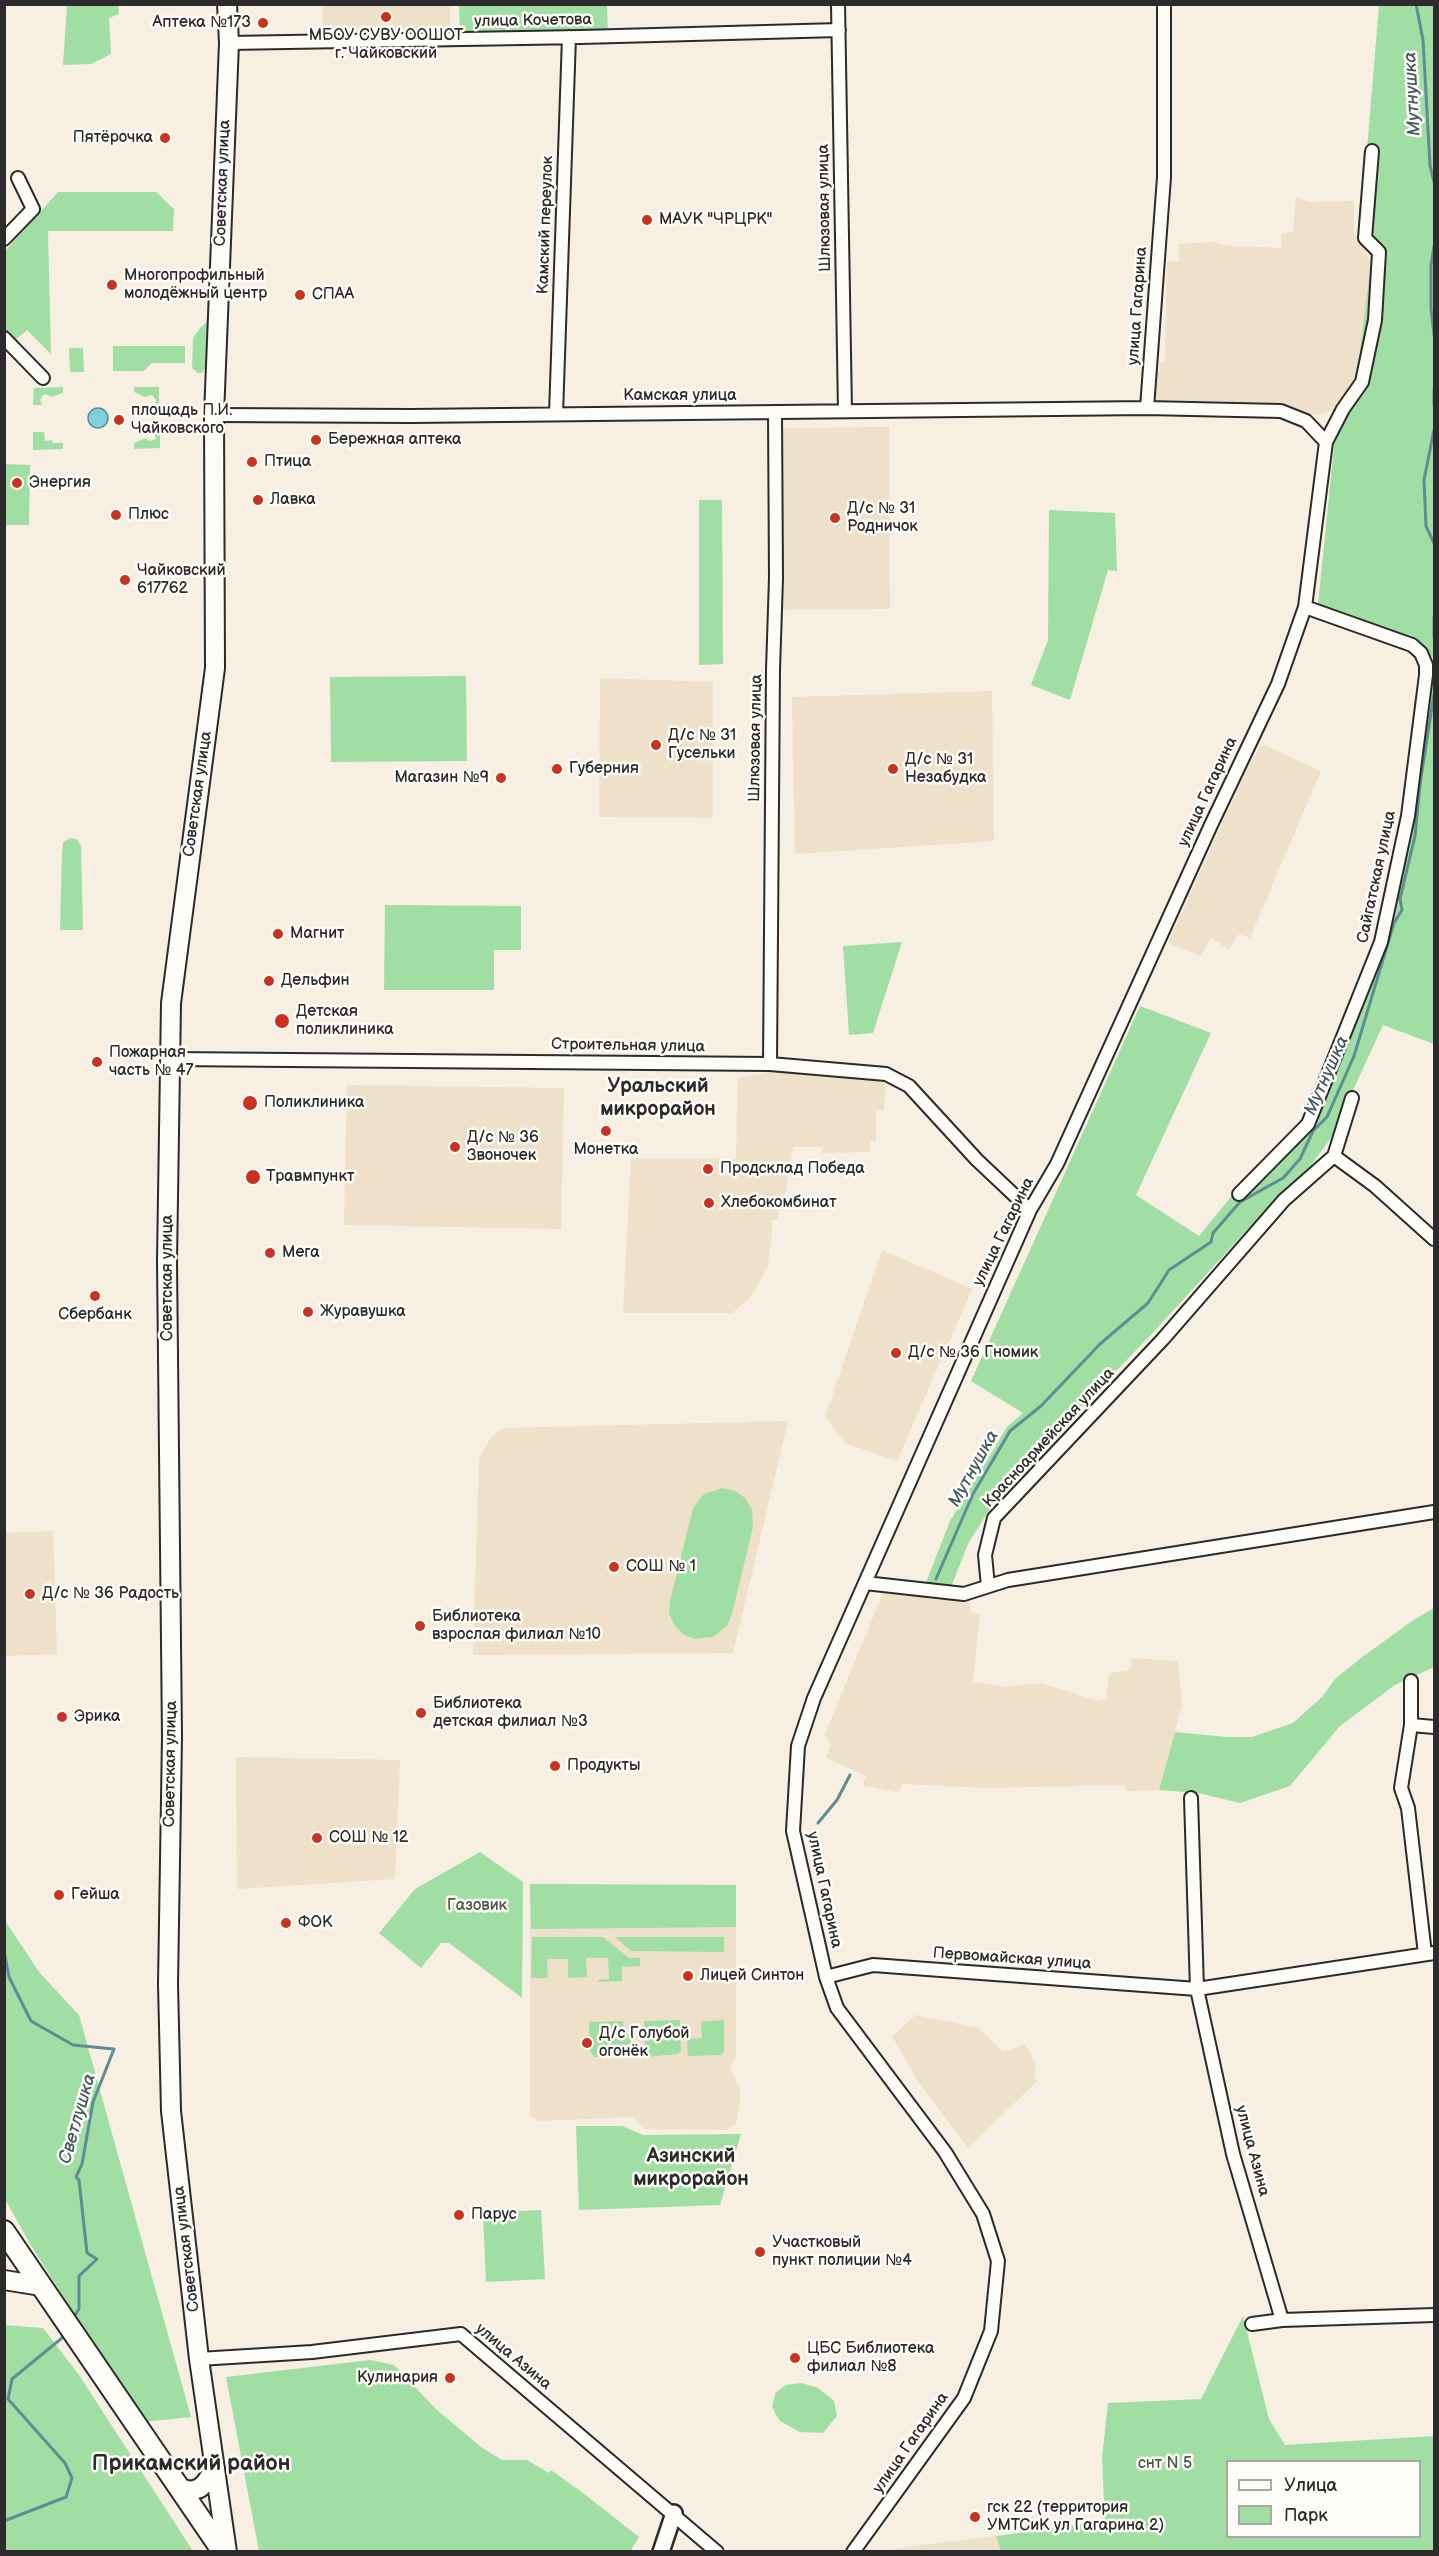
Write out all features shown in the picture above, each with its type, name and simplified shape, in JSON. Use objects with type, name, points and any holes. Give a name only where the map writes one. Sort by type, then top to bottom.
[{"type":"main road","name":"Советская улица","points":[[225,2552],[199,2359],[171,2111],[168,1984],[172,1737],[167,1272],[172,981],[215,668],[214,415],[229,43],[227,4]]},
{"type":"main road","points":[[5,2238],[41,2286],[225,2552]]},
{"type":"main road","points":[[4,2280],[41,2286]]},
{"type":"main road","points":[[179,2488],[191,2491],[200,2488],[215,2468]]},
{"type":"street","name":"Шлюзовая улица","points":[[838,4],[846,411]]},
{"type":"street","name":"улица Гагарина","points":[[1147,408],[1164,177],[1164,4]]},
{"type":"street","name":"улица Кочетова","points":[[229,43],[569,38],[839,30]]},
{"type":"street","name":"Камский переулок","points":[[556,414],[569,38]]},
{"type":"street","points":[[1147,408],[1281,411],[1306,421],[1326,442],[1343,409],[1362,382],[1375,320],[1379,252],[1365,238],[1372,151]]},
{"type":"street","points":[[4,239],[33,209],[18,178]]},
{"type":"street","points":[[4,338],[44,378]]},
{"type":"street","name":"Камская улица","points":[[214,415],[411,417],[1147,408]]},
{"type":"street","name":"Шлюзовая улица","points":[[770,1065],[773,670],[776,578],[774,412]]},
{"type":"street","name":"улица Гагарина","points":[[853,2552],[963,2398],[991,2331],[998,2261],[983,2214],[945,2152],[837,2008],[826,1977],[793,1831],[798,1746],[814,1698],[1030,1210],[1057,1164],[1211,825],[1278,684],[1305,607],[1326,442]]},
{"type":"street","name":"Сайгатская улица","points":[[1239,1194],[1308,1124],[1381,942],[1408,816],[1430,678],[1421,653],[1412,645],[1305,607]]},
{"type":"street","name":"Строительная улица","points":[[170,1059],[770,1065],[886,1074],[909,1086],[977,1160],[1030,1210]]},
{"type":"street","points":[[1352,1098],[1334,1156],[1375,1186],[1434,1239]]},
{"type":"street","name":"Красноармейская улица","points":[[988,1586],[985,1555],[994,1518],[1163,1339],[1284,1200],[1334,1156]]},
{"type":"street","points":[[865,1583],[964,1594],[1008,1580],[1208,1546],[1434,1512]]},
{"type":"street","name":"Первомайская улица","points":[[826,1977],[873,1965],[1197,1989],[1430,1953],[1408,1808],[1401,1788],[1412,1725],[1411,1681]]},
{"type":"street","points":[[1412,1725],[1434,1727]]},
{"type":"street","points":[[1191,1798],[1197,1928],[1197,1989]]},
{"type":"street","name":"улица Азина","points":[[1197,1989],[1233,2154],[1282,2320]]},
{"type":"street","points":[[1252,2324],[1282,2320],[1434,2315]]},
{"type":"street","name":"улица Азина","points":[[199,2359],[312,2352],[461,2334],[674,2513],[717,2552]]},
{"type":"street","points":[[661,2552],[674,2513]]},
{"type":"shaded area","name":"МБОУ СУВУ ООШОТ г. Чайковский","points":[[322,5],[450,5],[450,29],[323,33]]},
{"type":"shaded area","points":[[1296,197],[1309,202],[1354,201],[1354,233],[1371,262],[1355,391],[1338,408],[1318,415],[1290,411],[1291,409],[1285,403],[1154,400],[1154,372],[1160,372],[1159,362],[1165,362],[1167,261],[1179,262],[1179,244],[1214,242],[1230,246],[1282,248],[1281,234],[1293,232]]},
{"type":"shaded area","name":"Д/с № 31 Родничок","points":[[889,427],[890,609],[781,610],[780,428]]},
{"type":"shaded area","name":"Д/с № 31 Гусельки","points":[[600,678],[713,682],[713,818],[599,817]]},
{"type":"shaded area","name":"Д/с № 31 Незабудка","points":[[992,691],[994,841],[795,854],[792,697]]},
{"type":"shaded area","points":[[1262,744],[1321,771],[1250,938],[1239,934],[1229,949],[1210,938],[1201,956],[1168,943],[1245,773]]},
{"type":"shaded area","points":[[772,1071],[886,1077],[884,1111],[876,1111],[876,1141],[870,1141],[870,1152],[823,1153],[822,1147],[793,1147],[781,1211],[779,1211],[778,1220],[772,1220],[767,1269],[749,1299],[732,1313],[623,1313],[631,1158],[736,1159],[738,1078]]},
{"type":"shaded area","name":"Д/с № 36 Звоночек","points":[[347,1085],[564,1088],[561,1229],[344,1225]]},
{"type":"shaded area","name":"Д/с № 36 Гномик","points":[[882,1250],[972,1289],[897,1461],[845,1443],[825,1417]]},
{"type":"shaded area","name":"СОШ № 1","points":[[788,1421],[733,1653],[473,1655],[479,1459],[491,1437],[504,1428]]},
{"type":"shaded area","name":"Д/с № 36 Радость","points":[[53,1531],[57,1654],[5,1656],[5,1533]]},
{"type":"shaded area","points":[[885,1588],[970,1600],[970,1612],[980,1614],[973,1682],[1003,1687],[1042,1683],[1098,1701],[1105,1699],[1110,1673],[1130,1670],[1131,1658],[1178,1661],[1182,1705],[1159,1790],[1127,1791],[1123,1785],[984,1788],[902,1784],[899,1793],[862,1785],[867,1776],[826,1758],[831,1745],[825,1734]]},
{"type":"shaded area","name":"СОШ № 12","points":[[236,1757],[400,1760],[395,1879],[237,1889]]},
{"type":"shaded area","points":[[530,1884],[736,1885],[736,2055],[730,2069],[739,2086],[741,2096],[736,2124],[726,2130],[644,2129],[633,2117],[540,2121],[530,2116]]},
{"type":"shaded area","points":[[916,2015],[979,2028],[1003,2052],[1025,2044],[1036,2064],[1034,2077],[1037,2081],[968,2148],[918,2081],[892,2036]]},
{"type":"shaded area","points":[[996,2536],[1001,2551],[885,2551],[913,2546]]},
{"type":"green space","points":[[67,5],[118,5],[119,14],[109,18],[111,54],[91,64],[63,65]]},
{"type":"green space","points":[[459,5],[607,5],[608,34],[460,36]]},
{"type":"green space","points":[[1379,5],[1434,5],[1434,1044],[1383,1025],[1331,1138],[1309,1168],[1245,1232],[1150,1336],[1002,1489],[968,1544],[947,1597],[922,1593],[950,1521],[1007,1427],[1023,1413],[971,1381],[1140,1006],[1211,1033],[1136,1195],[1199,1236],[1234,1193],[1311,1126],[1385,940],[1415,747],[1433,658],[1411,636],[1337,614],[1318,604],[1338,408],[1355,391],[1371,262],[1376,183],[1365,173]]},
{"type":"green space","points":[[58,192],[156,192],[174,209],[173,231],[48,231],[51,354],[27,330],[14,341],[5,332],[5,251]]},
{"type":"green space","points":[[207,322],[207,365],[202,373],[198,373],[192,368],[193,338]]},
{"type":"green space","points":[[113,346],[185,346],[185,363],[152,363],[144,371],[113,371]]},
{"type":"green space","points":[[69,348],[83,348],[84,372],[70,372]]},
{"type":"green space","points":[[63,387],[63,393],[51,397],[43,395],[40,400],[42,405],[33,405],[34,388]]},
{"type":"green space","points":[[134,387],[159,387],[159,404],[155,405],[156,400],[152,395],[145,397],[134,392]]},
{"type":"green space","points":[[154,431],[160,431],[160,448],[134,449],[134,443],[146,438],[149,441],[156,439]]},
{"type":"green space","points":[[33,432],[44,432],[45,441],[63,443],[63,449],[33,450]]},
{"type":"green space","name":"Энергия","points":[[5,464],[30,465],[29,525],[5,525]]},
{"type":"green space","points":[[699,500],[722,500],[723,664],[699,665]]},
{"type":"green space","points":[[1049,510],[1115,513],[1117,571],[1108,570],[1070,700],[1031,685],[1048,640]]},
{"type":"green space","points":[[466,676],[467,761],[331,762],[330,677]]},
{"type":"green space","points":[[70,838],[77,839],[81,846],[83,930],[60,930],[63,842]]},
{"type":"green space","points":[[385,905],[521,906],[521,950],[494,950],[494,990],[384,990]]},
{"type":"green space","points":[[902,942],[873,1033],[849,1035],[843,946]]},
{"type":"green space","points":[[722,1488],[735,1491],[745,1498],[752,1509],[753,1527],[727,1626],[713,1637],[694,1639],[683,1634],[674,1625],[669,1613],[670,1601],[693,1508],[704,1494]]},
{"type":"green space","points":[[1434,1608],[1434,1667],[1395,1685],[1340,1726],[1290,1786],[1240,1803],[1198,1793],[1159,1790],[1175,1732],[1252,1737],[1293,1723],[1322,1697],[1335,1679],[1412,1621]]},
{"type":"green space","name":"Газовик","points":[[480,1852],[523,1882],[522,1998],[449,1943],[441,1943],[421,1968],[379,1933],[415,1889]]},
{"type":"green space","points":[[530,1884],[736,1885],[736,1927],[531,1929]]},
{"type":"green space","points":[[4,1919],[39,1972],[79,2015],[191,2417],[143,2422],[30,2244],[5,2199]]},
{"type":"green space","points":[[532,1937],[603,1937],[629,1958],[640,1958],[640,1966],[622,1967],[622,1981],[598,1982],[609,1979],[608,1958],[586,1958],[587,1977],[568,1978],[568,1959],[547,1959],[548,1978],[531,1978]]},
{"type":"green space","points":[[615,1937],[724,1937],[724,1952],[631,1951]]},
{"type":"green space","points":[[680,2020],[681,2050],[678,2054],[645,2057],[644,2021]]},
{"type":"green space","points":[[724,2020],[724,2052],[720,2055],[688,2056],[687,2039],[702,2038],[701,2022]]},
{"type":"green space","points":[[623,2021],[624,2033],[631,2033],[631,2056],[594,2057],[590,2051],[589,2022]]},
{"type":"green space","points":[[576,2126],[622,2126],[643,2135],[741,2134],[720,2205],[579,2210]]},
{"type":"green space","points":[[541,2210],[545,2279],[486,2282],[483,2213]]},
{"type":"green space","name":"снт N 5","points":[[1243,2316],[1269,2419],[1285,2445],[1434,2436],[1434,2551],[1001,2551],[996,2536],[1105,2521],[1102,2458],[1108,2403],[1201,2399]]},
{"type":"green space","points":[[4,2325],[43,2328],[79,2375],[193,2551],[5,2551]]},
{"type":"green space","points":[[370,2360],[394,2365],[437,2410],[481,2447],[502,2460],[527,2460],[549,2473],[551,2470],[583,2493],[639,2537],[631,2550],[633,2551],[259,2551],[226,2377]]},
{"type":"green space","points":[[801,2383],[818,2388],[834,2401],[837,2416],[823,2433],[800,2432],[780,2421],[775,2413],[772,2406],[776,2392],[786,2385]]},
{"type":"water","points":[[98,408],[105,411],[108,418],[105,425],[98,428],[91,425],[88,418],[91,411]]},
{"type":"waterway","name":"Мутнушка","points":[[1416,4],[1423,40],[1430,165],[1434,182]]},
{"type":"waterway","name":"Мутнушка","points":[[1434,246],[1431,265],[1431,308],[1434,335]]},
{"type":"waterway","name":"Мутнушка","points":[[1434,389],[1434,405]]},
{"type":"waterway","name":"Мутнушка","points":[[1434,430],[1424,480],[1426,526],[1434,543]]},
{"type":"waterway","name":"Мутнушка","points":[[1434,617],[1434,637]]},
{"type":"waterway","name":"Мутнушка","points":[[936,1579],[973,1494],[1010,1431],[1041,1406],[1100,1344],[1148,1303],[1169,1270],[1211,1242],[1213,1233],[1240,1202],[1283,1178],[1300,1159],[1313,1131],[1327,1117],[1354,1056],[1394,923],[1402,910],[1400,899],[1415,836],[1420,784],[1434,694]]},
{"type":"waterway","name":"Мутнушка","points":[[818,1823],[837,1800],[850,1775]]},
{"type":"waterway","name":"Светлушка","points":[[4,1951],[9,1977],[31,2021],[73,2045],[114,2049],[93,2102],[82,2164],[76,2177],[79,2180],[87,2253],[97,2259],[79,2276],[79,2309],[73,2318]]},
{"type":"waterway","name":"Светлушка","points":[[4,2521],[66,2497],[72,2478],[65,2463],[8,2399],[12,2379],[62,2338],[65,2332]]},
{"type":"place","name":"МБОУ СУВУ ООШОТ г. Чайковский","points":[[386,17]]},
{"type":"place","name":"Аптека №173","points":[[263,23]]},
{"type":"place","name":"Пятёрочка","points":[[165,138]]},
{"type":"place","name":"МАУК \"ЧРЦРК\"","points":[[647,220]]},
{"type":"place","name":"Многопрофильный молодёжный центр","points":[[112,285]]},
{"type":"place","name":"СПАА","points":[[300,295]]},
{"type":"place","name":"площадь П.И. Чайковского","points":[[119,420]]},
{"type":"place","name":"Бережная аптека","points":[[316,440]]},
{"type":"place","name":"Птица","points":[[252,462]]},
{"type":"place","name":"Энергия","points":[[17,483]]},
{"type":"place","name":"Лавка","points":[[258,500]]},
{"type":"place","name":"Плюс","points":[[116,515]]},
{"type":"place","name":"Д/с № 31 Родничок","points":[[835,518]]},
{"type":"place","name":"Чайковский 617762","points":[[125,580]]},
{"type":"place","name":"Д/с № 31 Гусельки","points":[[656,745]]},
{"type":"place","name":"Губерния","points":[[557,769]]},
{"type":"place","name":"Д/с № 31 Незабудка","points":[[893,769]]},
{"type":"place","name":"Магазин №9","points":[[501,778]]},
{"type":"place","name":"Магнит","points":[[278,934]]},
{"type":"place","name":"Дельфин","points":[[269,981]]},
{"type":"place","name":"Детская поликлиника","points":[[282,1021]]},
{"type":"place","name":"Пожарная часть № 47","points":[[97,1062]]},
{"type":"place","name":"Поликлиника","points":[[250,1103]]},
{"type":"place","name":"Монетка","points":[[606,1131]]},
{"type":"place","name":"Д/с № 36 Звоночек","points":[[455,1147]]},
{"type":"place","name":"Продсклад Победа","points":[[708,1169]]},
{"type":"place","name":"Травмпункт","points":[[253,1177]]},
{"type":"place","name":"Хлебокомбинат","points":[[709,1203]]},
{"type":"place","name":"Мега","points":[[270,1253]]},
{"type":"place","name":"Сбербанк","points":[[95,1296]]},
{"type":"place","name":"Журавушка","points":[[308,1312]]},
{"type":"place","name":"Д/с № 36 Гномик","points":[[896,1353]]},
{"type":"place","name":"СОШ № 1","points":[[614,1567]]},
{"type":"place","name":"Д/с № 36 Радость","points":[[30,1594]]},
{"type":"place","name":"Библиотека взрослая филиал №10","points":[[420,1626]]},
{"type":"place","name":"Библиотека детская филиал №3","points":[[421,1713]]},
{"type":"place","name":"Эрика","points":[[62,1717]]},
{"type":"place","name":"Продукты","points":[[555,1766]]},
{"type":"place","name":"СОШ № 12","points":[[317,1838]]},
{"type":"place","name":"Гейша","points":[[59,1895]]},
{"type":"place","name":"ФОК","points":[[286,1923]]},
{"type":"place","name":"Лицей Синтон","points":[[688,1976]]},
{"type":"place","name":"Д/с Голубой огонёк","points":[[587,2043]]},
{"type":"place","name":"Парус","points":[[459,2215]]},
{"type":"place","name":"Участковый пункт полиции №4","points":[[760,2252]]},
{"type":"place","name":"ЦБС Библиотека филиал №8","points":[[795,2358]]},
{"type":"place","name":"Кулинария","points":[[450,2378]]},
{"type":"place","name":"гск 22 (территория УМТСиК ул Гагарина 2)","points":[[975,2517]]},
{"type":"district","name":"Уральский микрорайон","points":[[658,1098]]},
{"type":"district","name":"Азинский микрорайон","points":[[691,2168]]},
{"type":"district","name":"Прикамский район","points":[[191,2464]]}]
